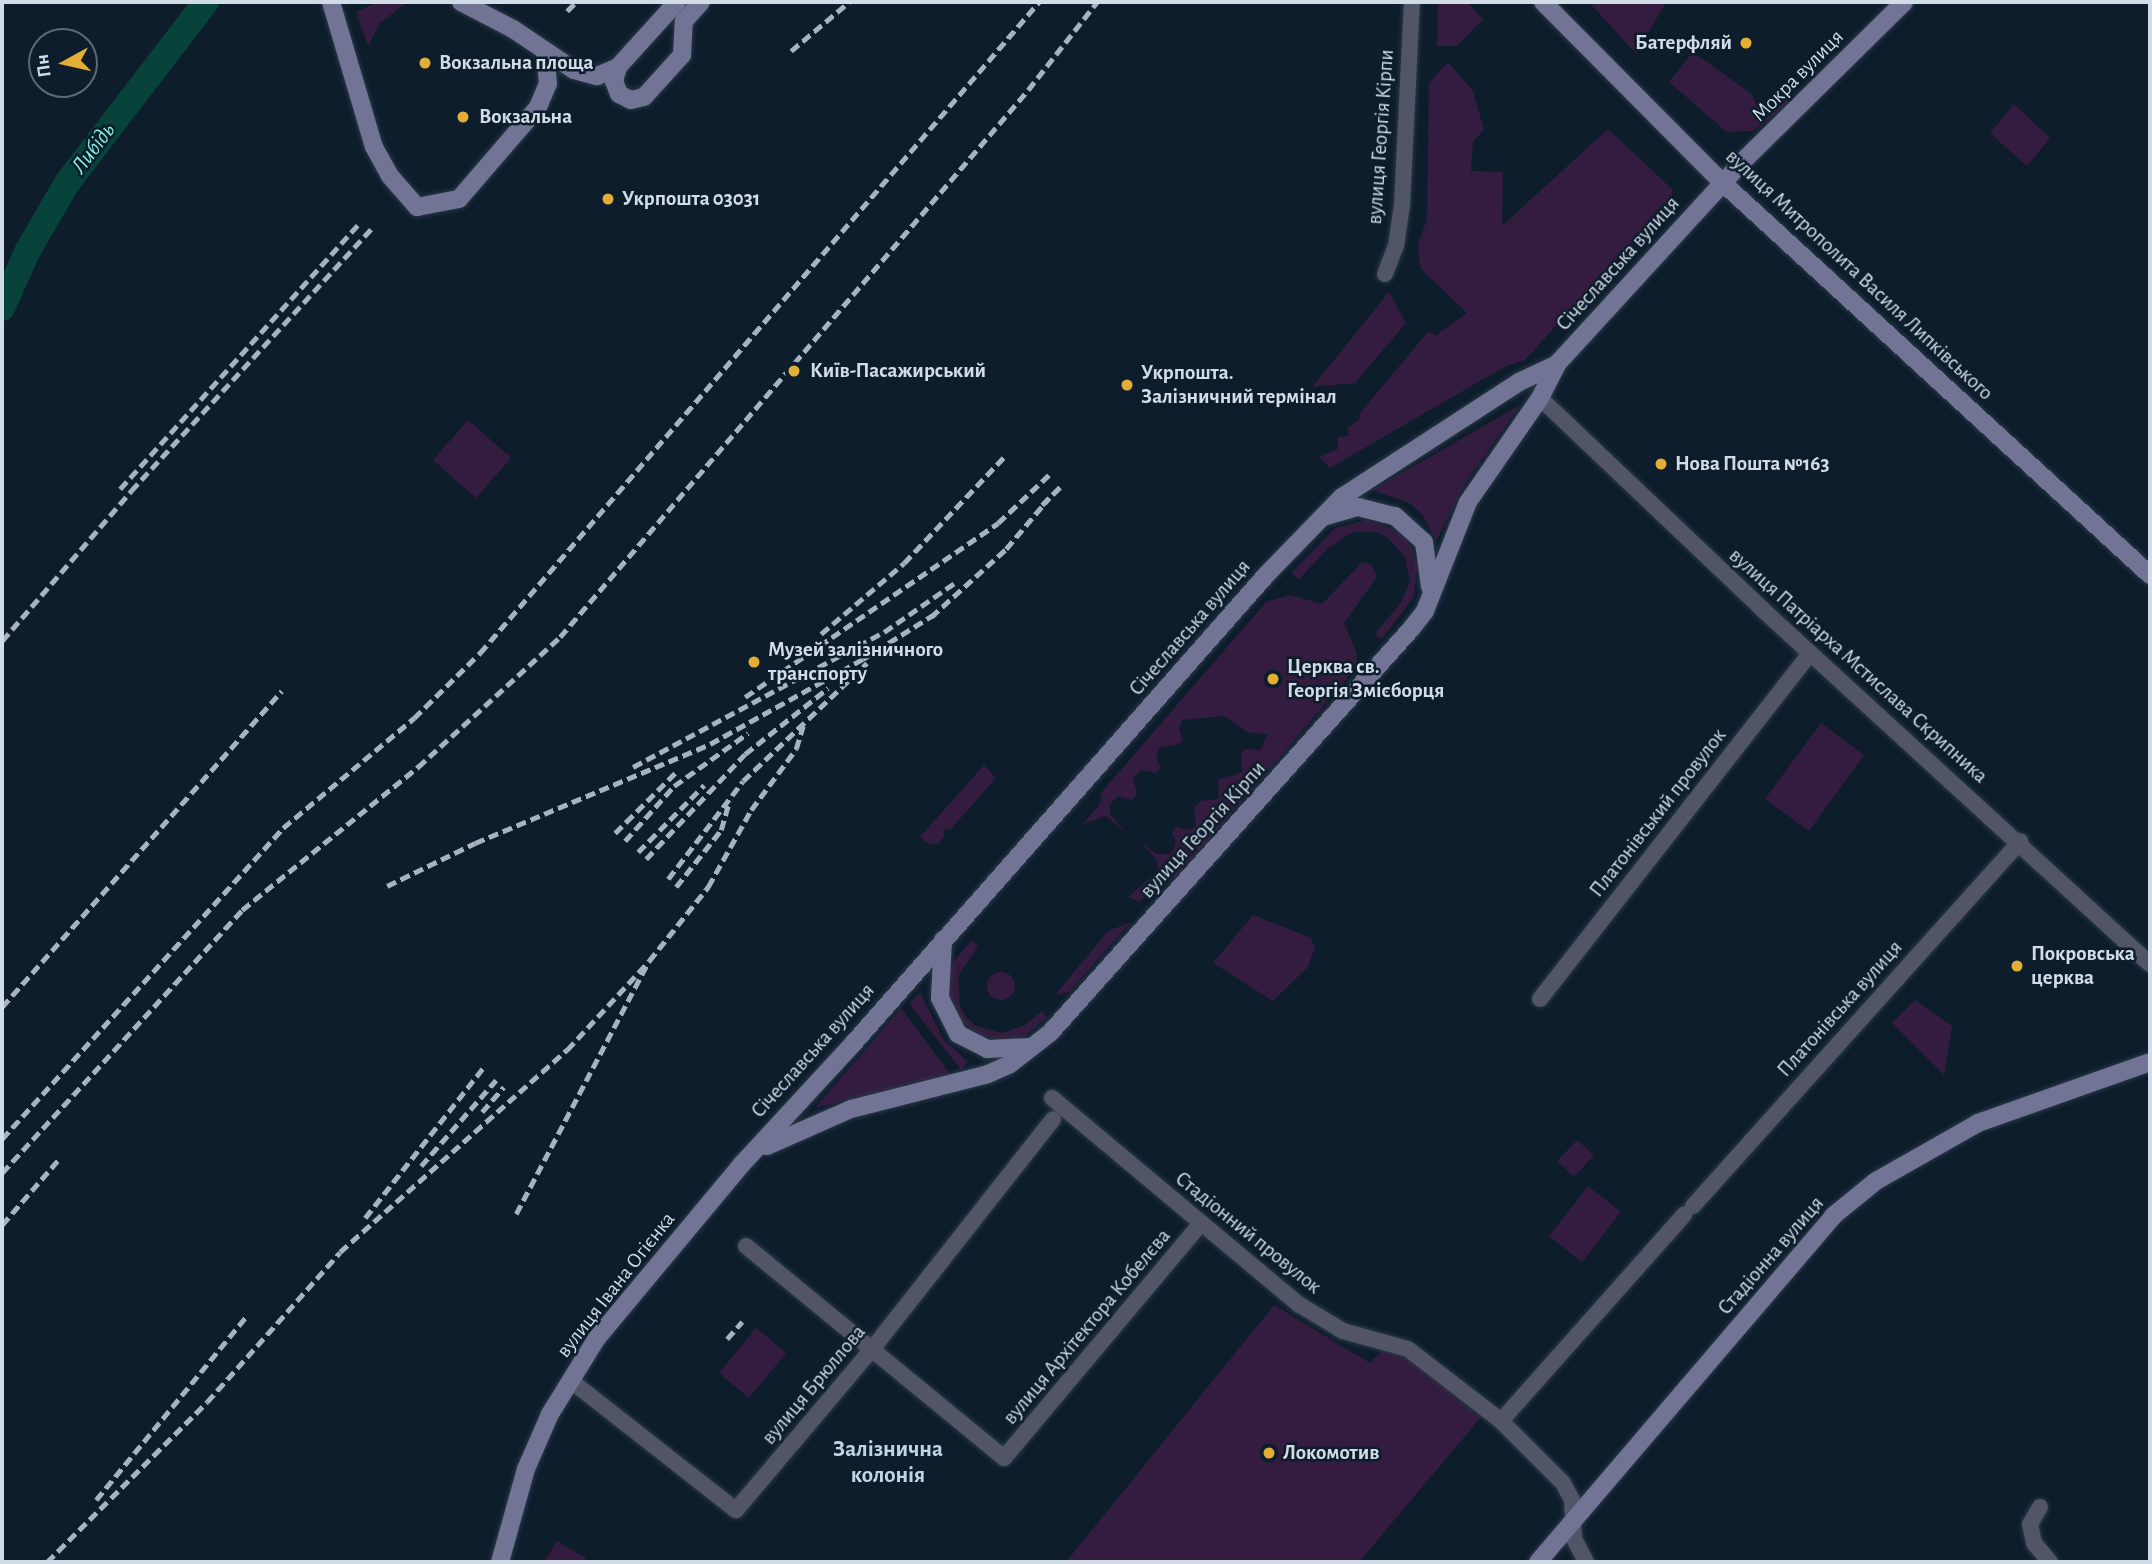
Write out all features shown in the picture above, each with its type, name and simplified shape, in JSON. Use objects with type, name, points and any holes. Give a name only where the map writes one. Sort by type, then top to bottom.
[{"type":"street","points":[[331,2],[374,147],[390,176],[417,207],[459,199],[538,107],[548,84],[549,55]]},
{"type":"street","points":[[461,2],[513,29],[549,55],[597,76],[618,67],[677,2]]},
{"type":"street","points":[[618,67],[614,81],[619,94],[631,100],[644,97],[682,55],[684,20],[701,2]]},
{"type":"street","name":"вулиця Георгія Кірпи","points":[[1385,274],[1396,246],[1402,205],[1412,2]]},
{"type":"street","name":"вулиця Митрополита Василя Липківського","points":[[1543,2],[1723,183],[2150,575]]},
{"type":"street","name":"Мокра вулиця","points":[[1723,183],[1904,2]]},
{"type":"street","points":[[652,30],[665,24],[682,34]]},
{"type":"street","name":"Січеславська вулиця","points":[[741,1164],[1319,518],[1364,482],[1519,382],[1557,365],[1723,183]]},
{"type":"street","name":"вулиця Георгія Кірпи","points":[[741,1164],[814,1122],[988,1074],[1034,1046],[1066,1017],[1382,663],[1431,597],[1468,502],[1540,398],[1557,365]]},
{"type":"street","name":"вулиця Патріарха Мстислава Скрипника","points":[[1540,398],[1810,653],[2020,841],[2150,964]]},
{"type":"street","points":[[1319,518],[1368,508],[1395,516],[1413,528],[1424,542],[1429,562],[1431,597]]},
{"type":"street","name":"Платонівський провулок","points":[[1540,999],[1810,653]]},
{"type":"street","name":"Платонівська вулиця","points":[[1501,1421],[2020,841]]},
{"type":"street","points":[[943,940],[940,998],[958,1034],[987,1049],[1034,1046]]},
{"type":"street","name":"Стадіонна вулиця","points":[[1538,1562],[1833,1216],[1876,1181],[1978,1123],[2150,1062]]},
{"type":"street","name":"Стадіонний провулок","points":[[1052,1098],[1300,1305],[1343,1331],[1408,1349],[1501,1421],[1563,1483],[1574,1519],[1574,1539],[1586,1562]]},
{"type":"street","name":"вулиця Брюллова","points":[[570,1380],[736,1510],[873,1348],[1054,1119]]},
{"type":"street","name":"вулиця Івана Огієнка","points":[[500,1562],[526,1469],[570,1380],[597,1338],[741,1164]]},
{"type":"street","name":"вулиця Архітектора Кобелєва","points":[[873,1348],[1004,1458],[1201,1223]]},
{"type":"street","points":[[746,1246],[873,1348]]},
{"type":"street","points":[[2040,1507],[2030,1524],[2034,1543],[2050,1562]]},
{"type":"shaded area","points":[[377,2],[407,2],[380,23],[368,46],[356,12]]},
{"type":"shaded area","points":[[1438,2],[1467,2],[1483,19],[1457,46],[1437,46]]},
{"type":"shaded area","points":[[1589,2],[1666,2],[1636,54]]},
{"type":"shaded area","points":[[1693,52],[1753,95],[1757,107],[1771,108],[1781,94],[1791,102],[1753,131],[1727,132],[1669,82]]},
{"type":"shaded area","points":[[1448,62],[1473,91],[1484,130],[1473,141],[1471,171],[1503,172],[1502,226],[1608,129],[1672,189],[1672,198],[1525,360],[1504,367],[1330,468],[1319,457],[1338,449],[1338,437],[1349,436],[1347,428],[1361,418],[1359,414],[1428,332],[1436,335],[1467,313],[1420,268],[1418,243],[1427,220],[1429,83]]},
{"type":"shaded area","points":[[2014,104],[2050,138],[2027,166],[1990,133]]},
{"type":"shaded area","points":[[1389,292],[1406,323],[1355,383],[1312,387]]},
{"type":"shaded area","points":[[1520,405],[1466,482],[1436,541],[1423,515],[1409,503],[1372,490]]},
{"type":"shaded area","points":[[468,420],[511,458],[476,498],[433,460]]},
{"type":"shaded area","points":[[1367,520],[1399,532],[1412,548],[1417,566],[1414,597],[1381,640],[1375,633],[1400,604],[1410,581],[1405,557],[1388,538],[1377,532],[1353,532],[1328,548],[1299,579],[1291,573],[1335,528]]},
{"type":"shaded area","points":[[1362,562],[1372,565],[1377,577],[1344,623],[1357,654],[1356,668],[1176,878],[1157,883],[1139,902],[1128,897],[1158,871],[1157,860],[1139,840],[1156,854],[1171,854],[1176,843],[1172,832],[1176,827],[1190,830],[1196,826],[1194,808],[1200,801],[1219,799],[1218,780],[1242,772],[1241,753],[1246,749],[1261,750],[1267,734],[1247,732],[1224,716],[1182,720],[1179,729],[1183,740],[1178,745],[1159,747],[1156,759],[1161,767],[1156,773],[1141,770],[1133,778],[1137,794],[1132,800],[1117,796],[1110,805],[1110,814],[1126,832],[1106,816],[1083,824],[1100,804],[1101,793],[1266,602],[1290,595],[1322,604]]},
{"type":"shaded area","points":[[1821,723],[1864,755],[1809,831],[1765,799]]},
{"type":"shaded area","points":[[984,765],[996,778],[950,830],[943,830],[945,836],[937,844],[929,844],[920,837]]},
{"type":"shaded area","points":[[1253,915],[1311,938],[1315,948],[1307,968],[1273,1001],[1213,963]]},
{"type":"shaded area","points":[[1131,922],[1069,992],[1055,995],[1108,931]]},
{"type":"shaded area","points":[[972,940],[978,946],[958,976],[960,1006],[966,1017],[976,1026],[1002,1033],[1025,1025],[1042,1011],[1047,1017],[1025,1036],[1002,1041],[978,1035],[962,1022],[950,1001],[948,983],[952,964]]},
{"type":"shaded area","points":[[1001,972],[1011,976],[1015,986],[1011,996],[1001,1000],[991,996],[987,986],[991,976]]},
{"type":"shaded area","points":[[920,992],[943,1039],[968,1062],[961,1070],[909,1003]]},
{"type":"shaded area","points":[[1915,1000],[1952,1026],[1944,1075],[1892,1023]]},
{"type":"shaded area","points":[[901,1008],[950,1074],[815,1108]]},
{"type":"shaded area","points":[[1577,1140],[1594,1155],[1574,1177],[1557,1161]]},
{"type":"shaded area","points":[[1588,1186],[1621,1212],[1582,1262],[1549,1236]]},
{"type":"shaded area","name":"Локомотив","points":[[1274,1305],[1370,1363],[1385,1348],[1396,1349],[1481,1417],[1359,1562],[1066,1562]]},
{"type":"shaded area","points":[[756,1328],[786,1353],[749,1398],[719,1373]]},
{"type":"shaded area","points":[[557,1541],[586,1558],[583,1562],[544,1562]]},
{"type":"waterway","name":"Либідь","points":[[2,308],[28,250],[67,183],[206,2]]},
{"type":"railway","points":[[567,11],[576,2]]},
{"type":"railway","points":[[791,51],[849,2]]},
{"type":"railway","points":[[2,1139],[283,828],[414,718],[480,653],[1039,2]]},
{"type":"railway","points":[[2,1173],[242,910],[418,767],[560,637],[1028,90],[1097,2]]},
{"type":"railway","points":[[120,489],[360,222]]},
{"type":"railway","points":[[2,641],[131,491],[371,229]]},
{"type":"railway","points":[[821,634],[904,563],[1004,457]]},
{"type":"railway","points":[[745,697],[998,523],[1052,472]]},
{"type":"railway","points":[[1042,505],[1062,485]]},
{"type":"railway","points":[[931,617],[1006,549],[1049,498]]},
{"type":"railway","points":[[633,767],[884,632],[956,582]]},
{"type":"railway","points":[[387,886],[475,843],[710,744],[863,659],[938,612]]},
{"type":"railway","points":[[668,879],[743,781],[867,663]]},
{"type":"railway","points":[[646,859],[745,754],[828,688]]},
{"type":"railway","points":[[2,1007],[282,691]]},
{"type":"railway","points":[[516,1214],[649,961],[708,887],[751,810],[796,749],[803,726]]},
{"type":"railway","points":[[625,841],[674,786],[748,733]]},
{"type":"railway","points":[[615,833],[677,771]]},
{"type":"railway","points":[[638,852],[704,785]]},
{"type":"railway","points":[[676,887],[721,830],[729,802]]},
{"type":"railway","points":[[47,1562],[207,1402],[340,1252],[567,1050],[649,961]]},
{"type":"railway","points":[[365,1218],[483,1068]]},
{"type":"railway","points":[[421,1166],[496,1080]]},
{"type":"railway","points":[[482,1112],[504,1087]]},
{"type":"railway","points":[[2,1225],[59,1159]]},
{"type":"railway","points":[[96,1500],[246,1317]]},
{"type":"railway","points":[[727,1339],[742,1322]]},
{"type":"place","name":"Батерфляй","points":[[1746,43]]},
{"type":"place","name":"Вокзальна площа","points":[[425,63]]},
{"type":"place","name":"Вокзальна","points":[[463,117]]},
{"type":"place","name":"Укрпошта 03031","points":[[608,199]]},
{"type":"place","name":"Київ-Пасажирський","points":[[794,371]]},
{"type":"place","name":"Укрпошта. Залізничний термінал","points":[[1127,385]]},
{"type":"place","name":"Нова Пошта №163","points":[[1661,464]]},
{"type":"place","name":"Музей залізничного транспорту","points":[[754,662]]},
{"type":"place","name":"Церква св. Георгія Змієборця","points":[[1273,679]]},
{"type":"place","name":"Покровська церква","points":[[2017,966]]},
{"type":"place","name":"Локомотив","points":[[1269,1453]]},
{"type":"district","name":"Залізнична колонія","points":[[888,1463]]}]
